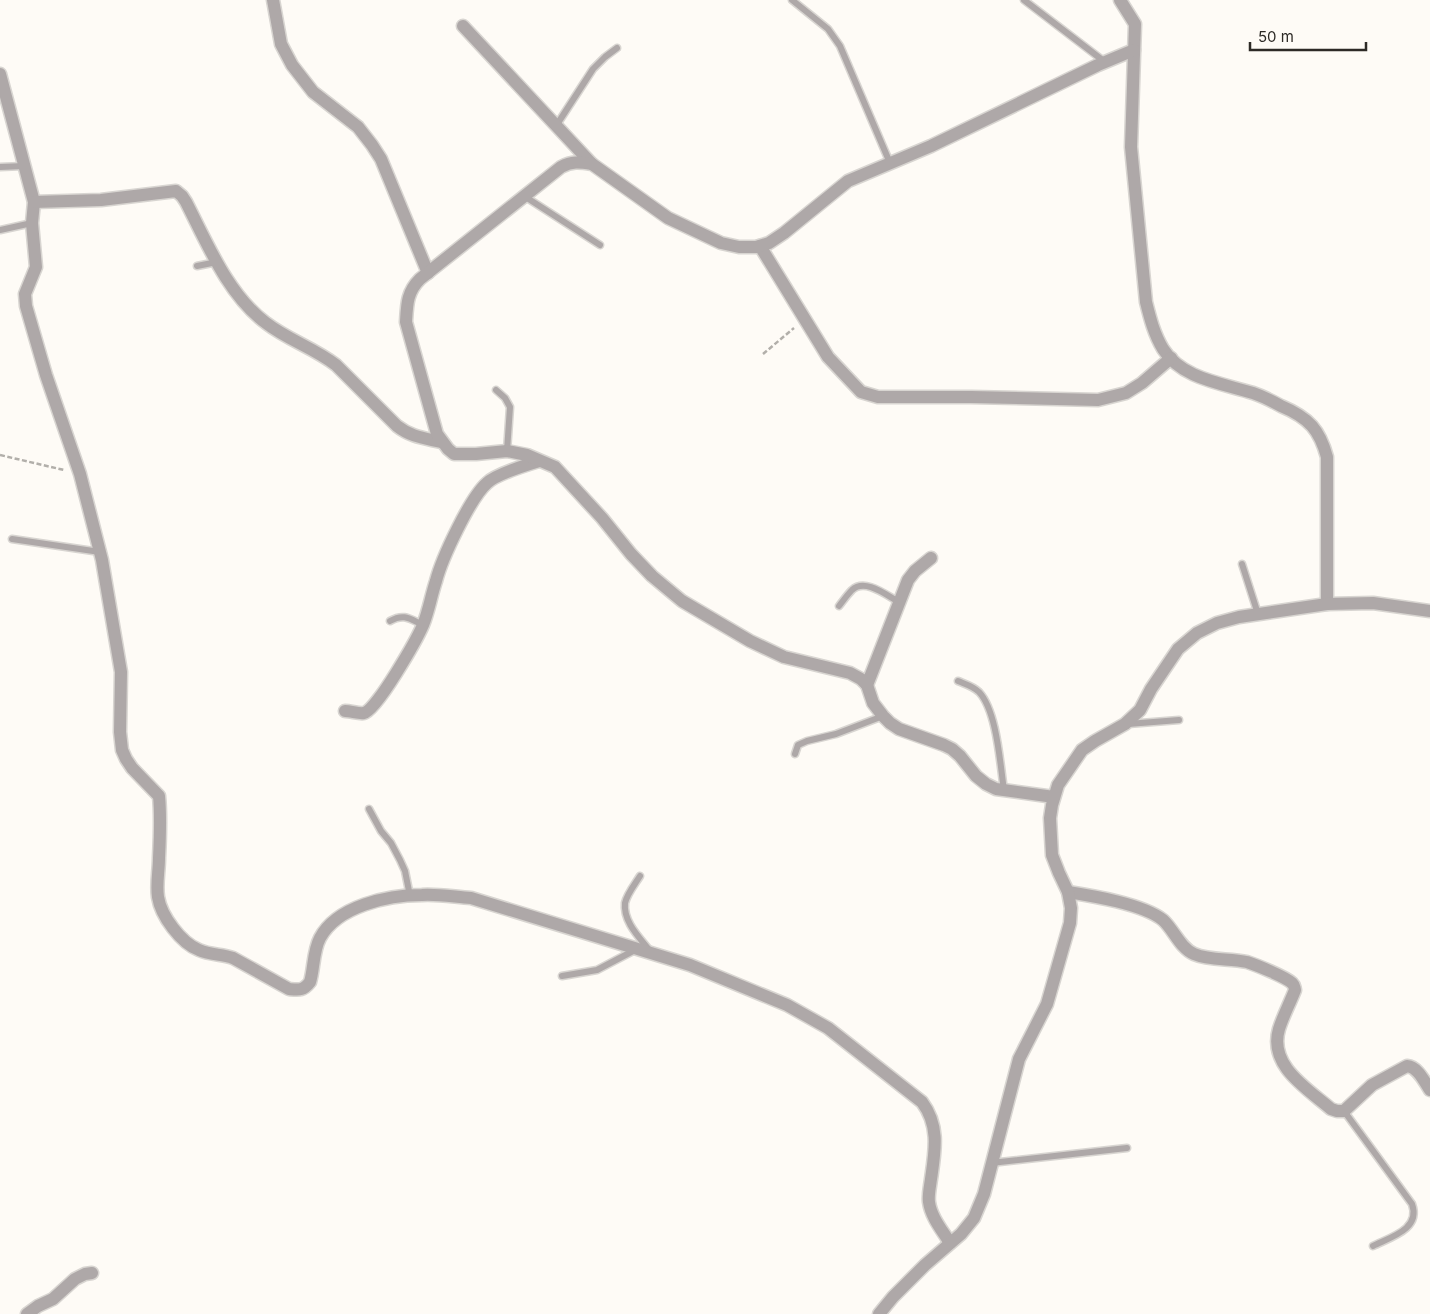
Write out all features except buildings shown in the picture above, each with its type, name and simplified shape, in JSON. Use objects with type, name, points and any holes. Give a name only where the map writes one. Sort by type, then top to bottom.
[{"type":"street","points":[[273,0],[281,44],[292,65],[313,92],[358,127],[382,160],[428,273]]},
{"type":"street","points":[[1120,0],[1135,24],[1131,147],[1146,302],[1150,321],[1164,350],[1186,371],[1200,378],[1255,394],[1299,414],[1313,427],[1322,440],[1327,457],[1327,604]]},
{"type":"street","points":[[463,26],[592,164],[668,218],[722,243],[739,247],[756,247],[769,243],[848,181],[931,146],[1105,62],[1134,50]]},
{"type":"street","points":[[0,76],[34,202],[32,223],[36,267],[26,294],[26,306],[46,375],[80,474],[100,552],[121,672],[120,732],[122,750],[132,768],[159,796],[158,898],[165,916],[175,931],[187,943],[199,950],[233,958],[288,988],[297,990],[305,988],[310,982],[320,939],[340,917],[354,908],[387,899],[421,894],[471,898],[690,965],[787,1005],[828,1028],[922,1102],[928,1109],[934,1131],[935,1151],[929,1201],[933,1217],[950,1243]]},
{"type":"street","points":[[592,164],[568,163],[561,167],[420,278],[412,287],[406,310],[406,322],[438,434],[442,442],[454,454],[506,451],[527,455],[555,467],[602,518],[646,571],[663,587],[682,600],[750,641],[784,657],[850,673],[861,679],[867,685],[873,703],[883,716],[899,730],[952,749],[976,776],[986,784],[996,789],[1054,797]]},
{"type":"street","points":[[34,202],[102,200],[176,192],[186,202],[216,262],[233,288],[246,305],[265,323],[336,365],[406,433],[442,442]]},
{"type":"street","points":[[760,246],[828,357],[861,392],[878,397],[1098,400],[1126,393],[1142,383],[1171,358]]},
{"type":"street","points":[[345,710],[365,713],[372,708],[385,690],[423,626],[436,580],[448,549],[468,509],[483,487],[491,480],[539,460]]},
{"type":"street","points":[[867,685],[908,580],[915,571],[931,558]]},
{"type":"street","points":[[879,1314],[925,1265],[962,1234],[974,1218],[984,1194],[1019,1059],[1047,1004],[1070,923],[1071,908],[1068,892],[1052,855],[1050,818],[1058,785],[1082,750],[1125,724],[1140,710],[1163,670],[1178,649],[1197,633],[1217,623],[1239,617],[1327,604],[1373,603],[1430,611]]},
{"type":"street","points":[[1068,892],[1102,897],[1148,911],[1162,920],[1183,945],[1193,953],[1247,962],[1287,979],[1294,985],[1295,990],[1279,1029],[1277,1046],[1280,1058],[1295,1078],[1331,1109],[1344,1111],[1372,1085],[1407,1066],[1416,1070],[1430,1090]]},
{"type":"street","points":[[27,1314],[53,1299],[75,1279],[92,1273]]},
{"type":"lane","points":[[792,0],[828,30],[840,46],[890,163]]},
{"type":"lane","points":[[1024,0],[1105,62]]},
{"type":"lane","points":[[556,126],[593,69],[617,48]]},
{"type":"lane","points":[[0,166],[24,166]]},
{"type":"lane","points":[[524,196],[600,244]]},
{"type":"lane","points":[[0,230],[32,223]]},
{"type":"lane","points":[[197,266],[216,262]]},
{"type":"lane","points":[[496,390],[505,398],[510,407],[506,451]]},
{"type":"lane","points":[[12,538],[100,552]]},
{"type":"lane","points":[[1242,564],[1258,614]]},
{"type":"lane","points":[[839,606],[853,588],[860,586],[870,587],[898,602]]},
{"type":"lane","points":[[390,621],[403,616],[423,626]]},
{"type":"lane","points":[[958,681],[972,686],[980,692],[986,704],[995,726],[1004,790]]},
{"type":"lane","points":[[795,754],[798,745],[807,741],[836,734],[883,716]]},
{"type":"lane","points":[[1125,724],[1179,720]]},
{"type":"lane","points":[[369,809],[400,860],[405,871],[410,896]]},
{"type":"lane","points":[[640,876],[625,904],[626,915],[631,926],[651,952]]},
{"type":"lane","points":[[562,976],[597,970],[638,949]]},
{"type":"lane","points":[[1344,1111],[1412,1204],[1414,1210],[1412,1221],[1404,1230],[1373,1246]]},
{"type":"lane","points":[[991,1163],[1128,1148]]},
{"type":"path","points":[[763,354],[805,320]]},
{"type":"path","points":[[0,455],[80,474]]}]
